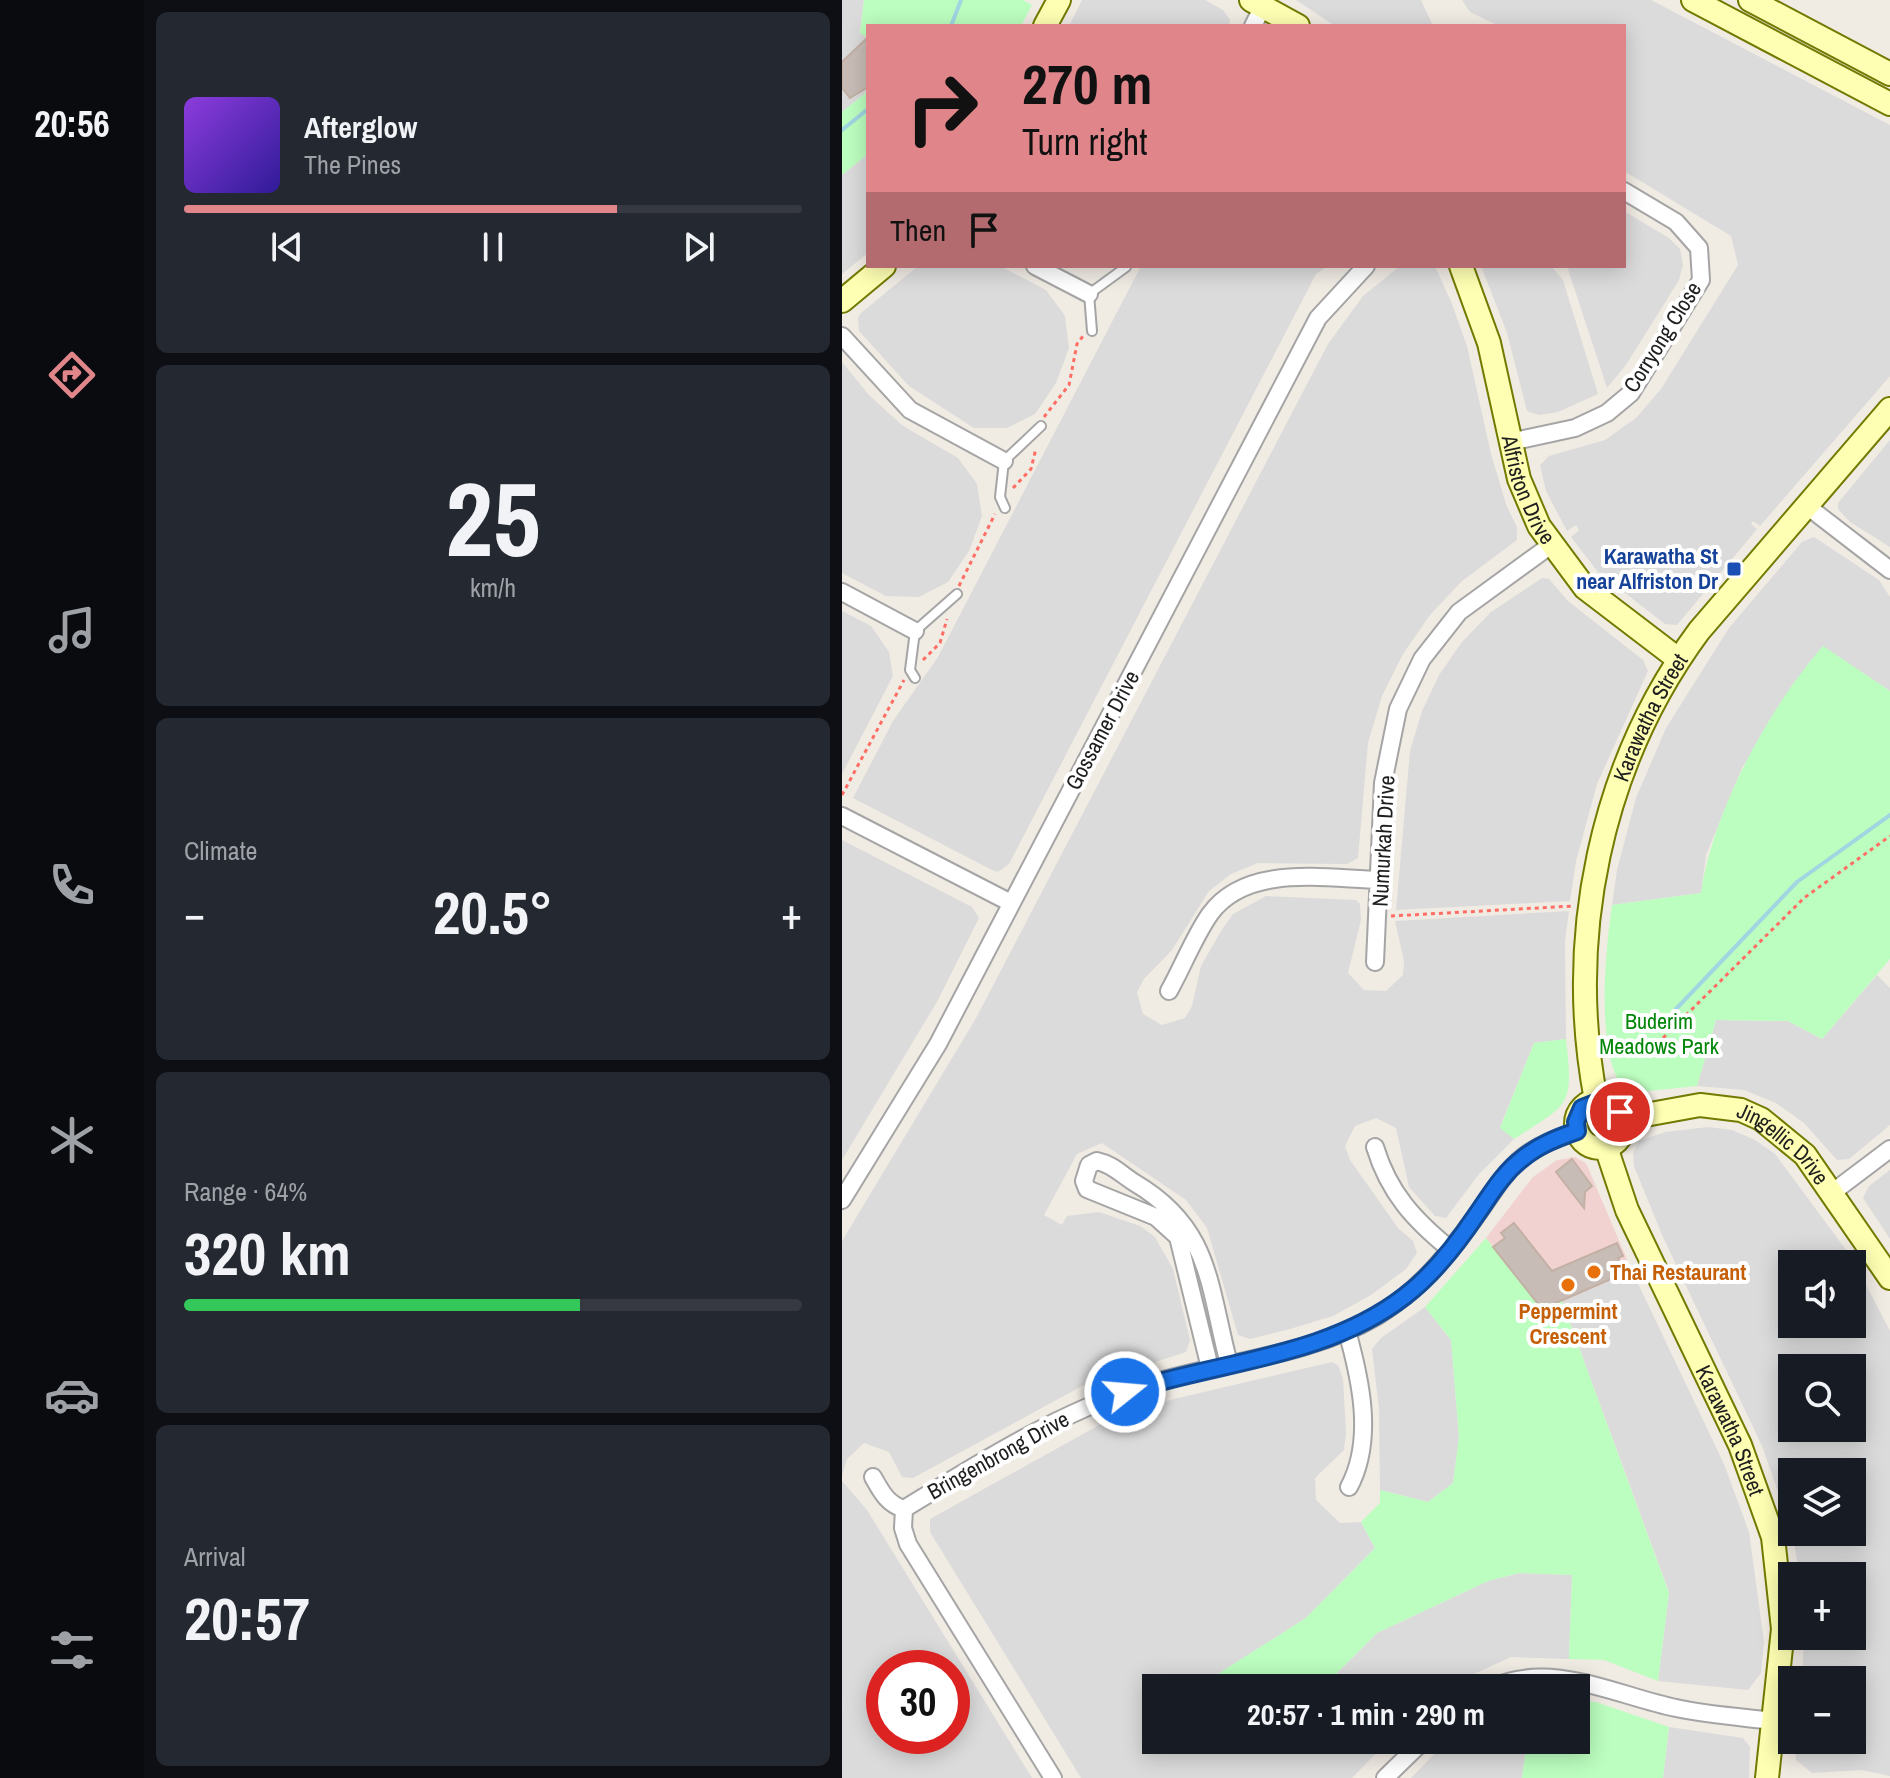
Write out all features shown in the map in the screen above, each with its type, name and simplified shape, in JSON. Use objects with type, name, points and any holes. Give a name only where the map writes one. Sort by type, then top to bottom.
[{"type":"street","points":[[1046,24],[1059,0]]},
{"type":"street","points":[[1693,0],[1890,104]]},
{"type":"street","points":[[1754,1],[1890,74]]},
{"type":"street","points":[[1256,11],[1292,24]]},
{"type":"street","name":"Corryong Close","points":[[1510,442],[1575,428],[1607,413],[1631,393],[1701,280],[1699,248],[1676,222],[1626,192]]},
{"type":"street","points":[[842,301],[882,268]]},
{"type":"street","points":[[1039,268],[1089,294]]},
{"type":"street","name":"Gossamer Drive","points":[[842,1200],[938,1044],[1318,318],[1364,268]]},
{"type":"street","name":"Alfriston Drive","points":[[1462,268],[1489,343],[1510,442],[1527,499],[1551,545],[1568,570],[1604,606],[1678,659]]},
{"type":"street","points":[[842,336],[910,410],[935,427],[1004,461]]},
{"type":"street","name":"Karawatha Street","points":[[1596,1100],[1583,1002],[1585,937],[1594,876],[1610,805],[1635,742],[1678,659],[1890,409]]},
{"type":"street","points":[[1807,506],[1889,568]]},
{"type":"street","name":"Numurkah Drive","points":[[1375,962],[1383,783],[1398,709],[1422,659],[1459,612],[1551,545]]},
{"type":"street","points":[[842,592],[915,631]]},
{"type":"street","points":[[842,816],[1011,903]]},
{"type":"street","points":[[1169,991],[1211,912],[1239,888],[1274,878],[1380,880]]},
{"type":"street","points":[[1596,1100],[1616,1106],[1623,1119],[1622,1133],[1606,1147],[1591,1146],[1577,1131],[1577,1115],[1588,1103],[1596,1100]]},
{"type":"street","name":"Jingellic Drive","points":[[1623,1119],[1700,1105],[1741,1110],[1779,1131],[1805,1155],[1833,1192],[1890,1278]]},
{"type":"street","name":"Bringenbrong Drive","points":[[904,1509],[1070,1414],[1125,1392],[1210,1368],[1316,1344],[1347,1331],[1407,1295],[1451,1250],[1502,1178],[1522,1158],[1547,1141],[1577,1131]]},
{"type":"street","points":[[1375,1147],[1386,1181],[1399,1201],[1451,1250]]},
{"type":"street","name":"Karawatha Street","points":[[1606,1147],[1627,1210],[1740,1445],[1773,1537],[1783,1629],[1767,1778]]},
{"type":"street","points":[[1833,1192],[1890,1149]]},
{"type":"street","points":[[1210,1368],[1178,1237],[1156,1217],[1087,1189],[1084,1181],[1089,1165],[1097,1161],[1114,1168],[1170,1206],[1190,1229],[1201,1256],[1229,1364]]},
{"type":"street","points":[[1347,1331],[1360,1376],[1363,1412],[1360,1467],[1349,1487]]},
{"type":"street","points":[[873,1477],[884,1496],[894,1506],[904,1509],[903,1528],[908,1544],[1053,1778]]},
{"type":"street","points":[[1590,1684],[1606,1686],[1675,1708],[1774,1721]]},
{"type":"street","points":[[1385,1778],[1410,1754]]},
{"type":"lane","points":[[1743,27],[1754,1]]},
{"type":"lane","points":[[1091,330],[1089,294],[1125,268]]},
{"type":"lane","points":[[1003,504],[1004,461],[1041,426]]},
{"type":"lane","points":[[913,675],[915,631],[956,594]]},
{"type":"path","points":[[842,795],[901,683],[913,675],[940,643],[956,594],[1003,504],[1031,469],[1041,426],[1069,385],[1077,344],[1091,330]]},
{"type":"path","points":[[1663,1038],[1804,898],[1890,836]]},
{"type":"path","points":[[1378,917],[1574,906]]},
{"type":"shaded area","points":[[842,0],[864,0],[860,32],[866,36],[866,93],[842,112]]},
{"type":"shaded area","points":[[1082,0],[1205,0],[1223,10],[1230,20],[1229,24],[1070,24]]},
{"type":"shaded area","points":[[1296,0],[1421,0],[1432,24],[1332,24]]},
{"type":"shaded area","points":[[1462,0],[1651,0],[1890,125],[1890,376],[1760,526],[1753,521],[1751,524],[1757,529],[1677,625],[1665,624],[1598,572],[1571,537],[1579,530],[1576,525],[1567,531],[1546,491],[1540,465],[1549,456],[1605,440],[1636,418],[1661,389],[1738,265],[1731,236],[1626,172],[1626,24],[1495,24],[1470,12]]},
{"type":"shaded area","points":[[866,156],[866,255],[842,274],[842,175]]},
{"type":"shaded area","points":[[1626,212],[1669,238],[1680,249],[1683,265],[1679,280],[1626,365],[1607,388],[1568,268],[1626,268]]},
{"type":"shaded area","points":[[916,268],[1004,268],[1046,290],[1065,316],[1069,348],[1056,383],[1035,414],[1007,428],[974,428],[909,386],[859,331],[858,318]]},
{"type":"shaded area","points":[[1140,268],[1325,268],[1316,274],[1009,864],[998,872],[853,798],[893,721],[938,657]]},
{"type":"shaded area","points":[[1398,268],[1436,268],[1467,346],[1491,454],[1507,507],[1517,527],[1517,540],[1462,581],[1430,615],[1403,654],[1382,696],[1368,743],[1358,858],[1347,864],[1258,863],[1231,874],[1209,891],[1172,950],[1144,979],[1137,992],[1143,1014],[1162,1025],[1185,1018],[1192,1006],[1201,966],[1221,931],[1233,914],[1266,896],[1356,900],[1360,904],[1361,920],[1348,973],[1364,990],[1386,991],[1403,975],[1404,961],[1395,921],[1569,911],[1565,941],[1566,1039],[1534,1043],[1500,1127],[1514,1139],[1479,1174],[1446,1218],[1435,1216],[1409,1187],[1396,1128],[1376,1118],[1355,1126],[1345,1146],[1350,1160],[1398,1228],[1413,1241],[1417,1253],[1406,1269],[1371,1295],[1333,1316],[1250,1339],[1238,1335],[1207,1228],[1186,1200],[1102,1143],[1077,1154],[1044,1215],[1062,1225],[1067,1216],[1099,1212],[1140,1226],[1155,1237],[1173,1269],[1190,1340],[1186,1352],[1084,1385],[913,1478],[902,1477],[889,1452],[864,1443],[847,1459],[842,1476],[842,1241],[975,1020],[1328,344],[1363,296]]},
{"type":"shaded area","points":[[1482,268],[1553,268],[1563,280],[1598,394],[1558,412],[1539,415],[1527,411],[1507,333]]},
{"type":"shaded area","points":[[842,362],[869,395],[903,426],[958,458],[977,484],[982,516],[969,551],[948,582],[919,597],[886,596],[842,573]]},
{"type":"shaded area","points":[[1890,440],[1890,547],[1850,522],[1838,509],[1838,503]]},
{"type":"shaded area","points":[[1814,537],[1879,580],[1890,597],[1890,691],[1823,647],[1808,664],[1742,768],[1706,855],[1701,893],[1612,905],[1617,870],[1636,798],[1666,728],[1729,628],[1802,542]]},
{"type":"shaded area","points":[[1542,578],[1549,579],[1568,601],[1643,660],[1648,671],[1597,784],[1576,861],[1570,901],[1396,910],[1410,751],[1422,711],[1439,675],[1462,642],[1491,612]]},
{"type":"shaded area","points":[[842,611],[871,626],[889,652],[893,676],[842,774]]},
{"type":"shaded area","points":[[842,840],[972,907],[979,918],[938,1000],[842,1160]]},
{"type":"shaded area","points":[[1877,975],[1890,988],[1890,1125],[1849,1159],[1837,1160],[1804,1123],[1776,1103],[1744,1090],[1697,1086],[1716,1020],[1788,1021],[1822,1039]]},
{"type":"shaded area","points":[[1708,1127],[1732,1130],[1755,1140],[1775,1154],[1846,1250],[1778,1250],[1778,1338],[1866,1338],[1866,1285],[1890,1331],[1890,1776],[1861,1770],[1812,1773],[1796,1760],[1796,1754],[1866,1754],[1866,1666],[1803,1666],[1803,1650],[1866,1650],[1866,1562],[1797,1562],[1795,1546],[1866,1546],[1866,1458],[1778,1458],[1778,1491],[1762,1446],[1662,1235],[1634,1166],[1633,1153],[1639,1141],[1665,1132]]},
{"type":"shaded area","points":[[1575,1157],[1586,1163],[1632,1271],[1542,1310],[1486,1238],[1533,1177],[1557,1160]]},
{"type":"shaded area","points":[[1890,1170],[1890,1239],[1863,1198],[1869,1186]]},
{"type":"shaded area","points":[[1632,1271],[1724,1464],[1749,1532],[1764,1642],[1761,1673],[1748,1690],[1658,1681],[1669,1592],[1562,1301]]},
{"type":"shaded area","points":[[1425,1307],[1451,1340],[1459,1437],[1453,1483],[1428,1502],[1380,1490],[1379,1409],[1372,1349],[1381,1338]]},
{"type":"shaded area","points":[[1332,1362],[1338,1365],[1343,1379],[1344,1450],[1315,1478],[1316,1500],[1340,1523],[1361,1522],[1375,1548],[1306,1618],[1219,1674],[1142,1674],[1142,1754],[1375,1754],[1352,1778],[1081,1778],[930,1532],[930,1519],[1101,1424],[1174,1399]]},
{"type":"shaded area","points":[[842,1481],[867,1510],[953,1650],[866,1650],[866,1754],[970,1754],[970,1677],[1032,1778],[842,1778]]},
{"type":"shaded area","points":[[1519,1573],[1572,1575],[1569,1659],[1511,1657],[1474,1674],[1336,1674],[1377,1633],[1488,1581]]},
{"type":"shaded area","points":[[1669,1727],[1743,1738],[1750,1747],[1749,1778],[1663,1778]]},
{"type":"shaded area","points":[[1434,1754],[1525,1754],[1522,1778],[1411,1778]]},
{"type":"green space","points":[[864,0],[1023,0],[1032,5],[1022,24],[866,24],[866,37],[860,33]]},
{"type":"green space","points":[[866,93],[866,156],[842,175],[842,112]]},
{"type":"green space","name":"Buderim Meadows Park","points":[[1823,646],[1890,691],[1890,959],[1822,1039],[1788,1021],[1716,1020],[1697,1086],[1629,1093],[1618,1079],[1610,1058],[1606,1033],[1605,976],[1612,905],[1701,893],[1717,829],[1746,762],[1782,700]]},
{"type":"green space","points":[[1566,1039],[1569,1079],[1564,1101],[1557,1110],[1514,1139],[1500,1128],[1534,1043]]},
{"type":"green space","points":[[1486,1238],[1542,1310],[1562,1301],[1669,1593],[1658,1681],[1604,1660],[1569,1659],[1572,1575],[1519,1573],[1488,1581],[1377,1633],[1336,1674],[1218,1674],[1306,1618],[1375,1548],[1361,1522],[1380,1503],[1380,1490],[1428,1502],[1453,1483],[1459,1437],[1451,1340],[1425,1307]]},
{"type":"green space","points":[[1590,1702],[1669,1727],[1663,1778],[1522,1778],[1525,1754],[1590,1754]]},
{"type":"building","points":[[866,39],[866,88],[850,98],[842,88],[842,62]]},
{"type":"building","points":[[1572,1159],[1592,1186],[1585,1192],[1584,1208],[1556,1172]]},
{"type":"building","points":[[1514,1223],[1552,1271],[1617,1243],[1623,1256],[1618,1258],[1625,1273],[1542,1309],[1493,1247],[1505,1238],[1501,1233]]},
{"type":"waterway","points":[[952,24],[961,0]]},
{"type":"waterway","points":[[842,130],[866,111]]},
{"type":"waterway","points":[[1676,1009],[1797,882],[1890,815]]},
{"type":"place","name":"Karawatha St near Alfriston Dr","points":[[1734,569]]},
{"type":"place","name":"Thai Restaurant","points":[[1594,1272]]},
{"type":"place","name":"Peppermint Crescent","points":[[1568,1285]]},
{"type":"route","points":[[1125,1392],[1210,1368],[1316,1344],[1363,1324],[1407,1295],[1429,1275],[1451,1250],[1502,1178],[1522,1158],[1547,1141],[1577,1131],[1577,1115],[1588,1103],[1603,1100],[1616,1106],[1620,1112]]}]
